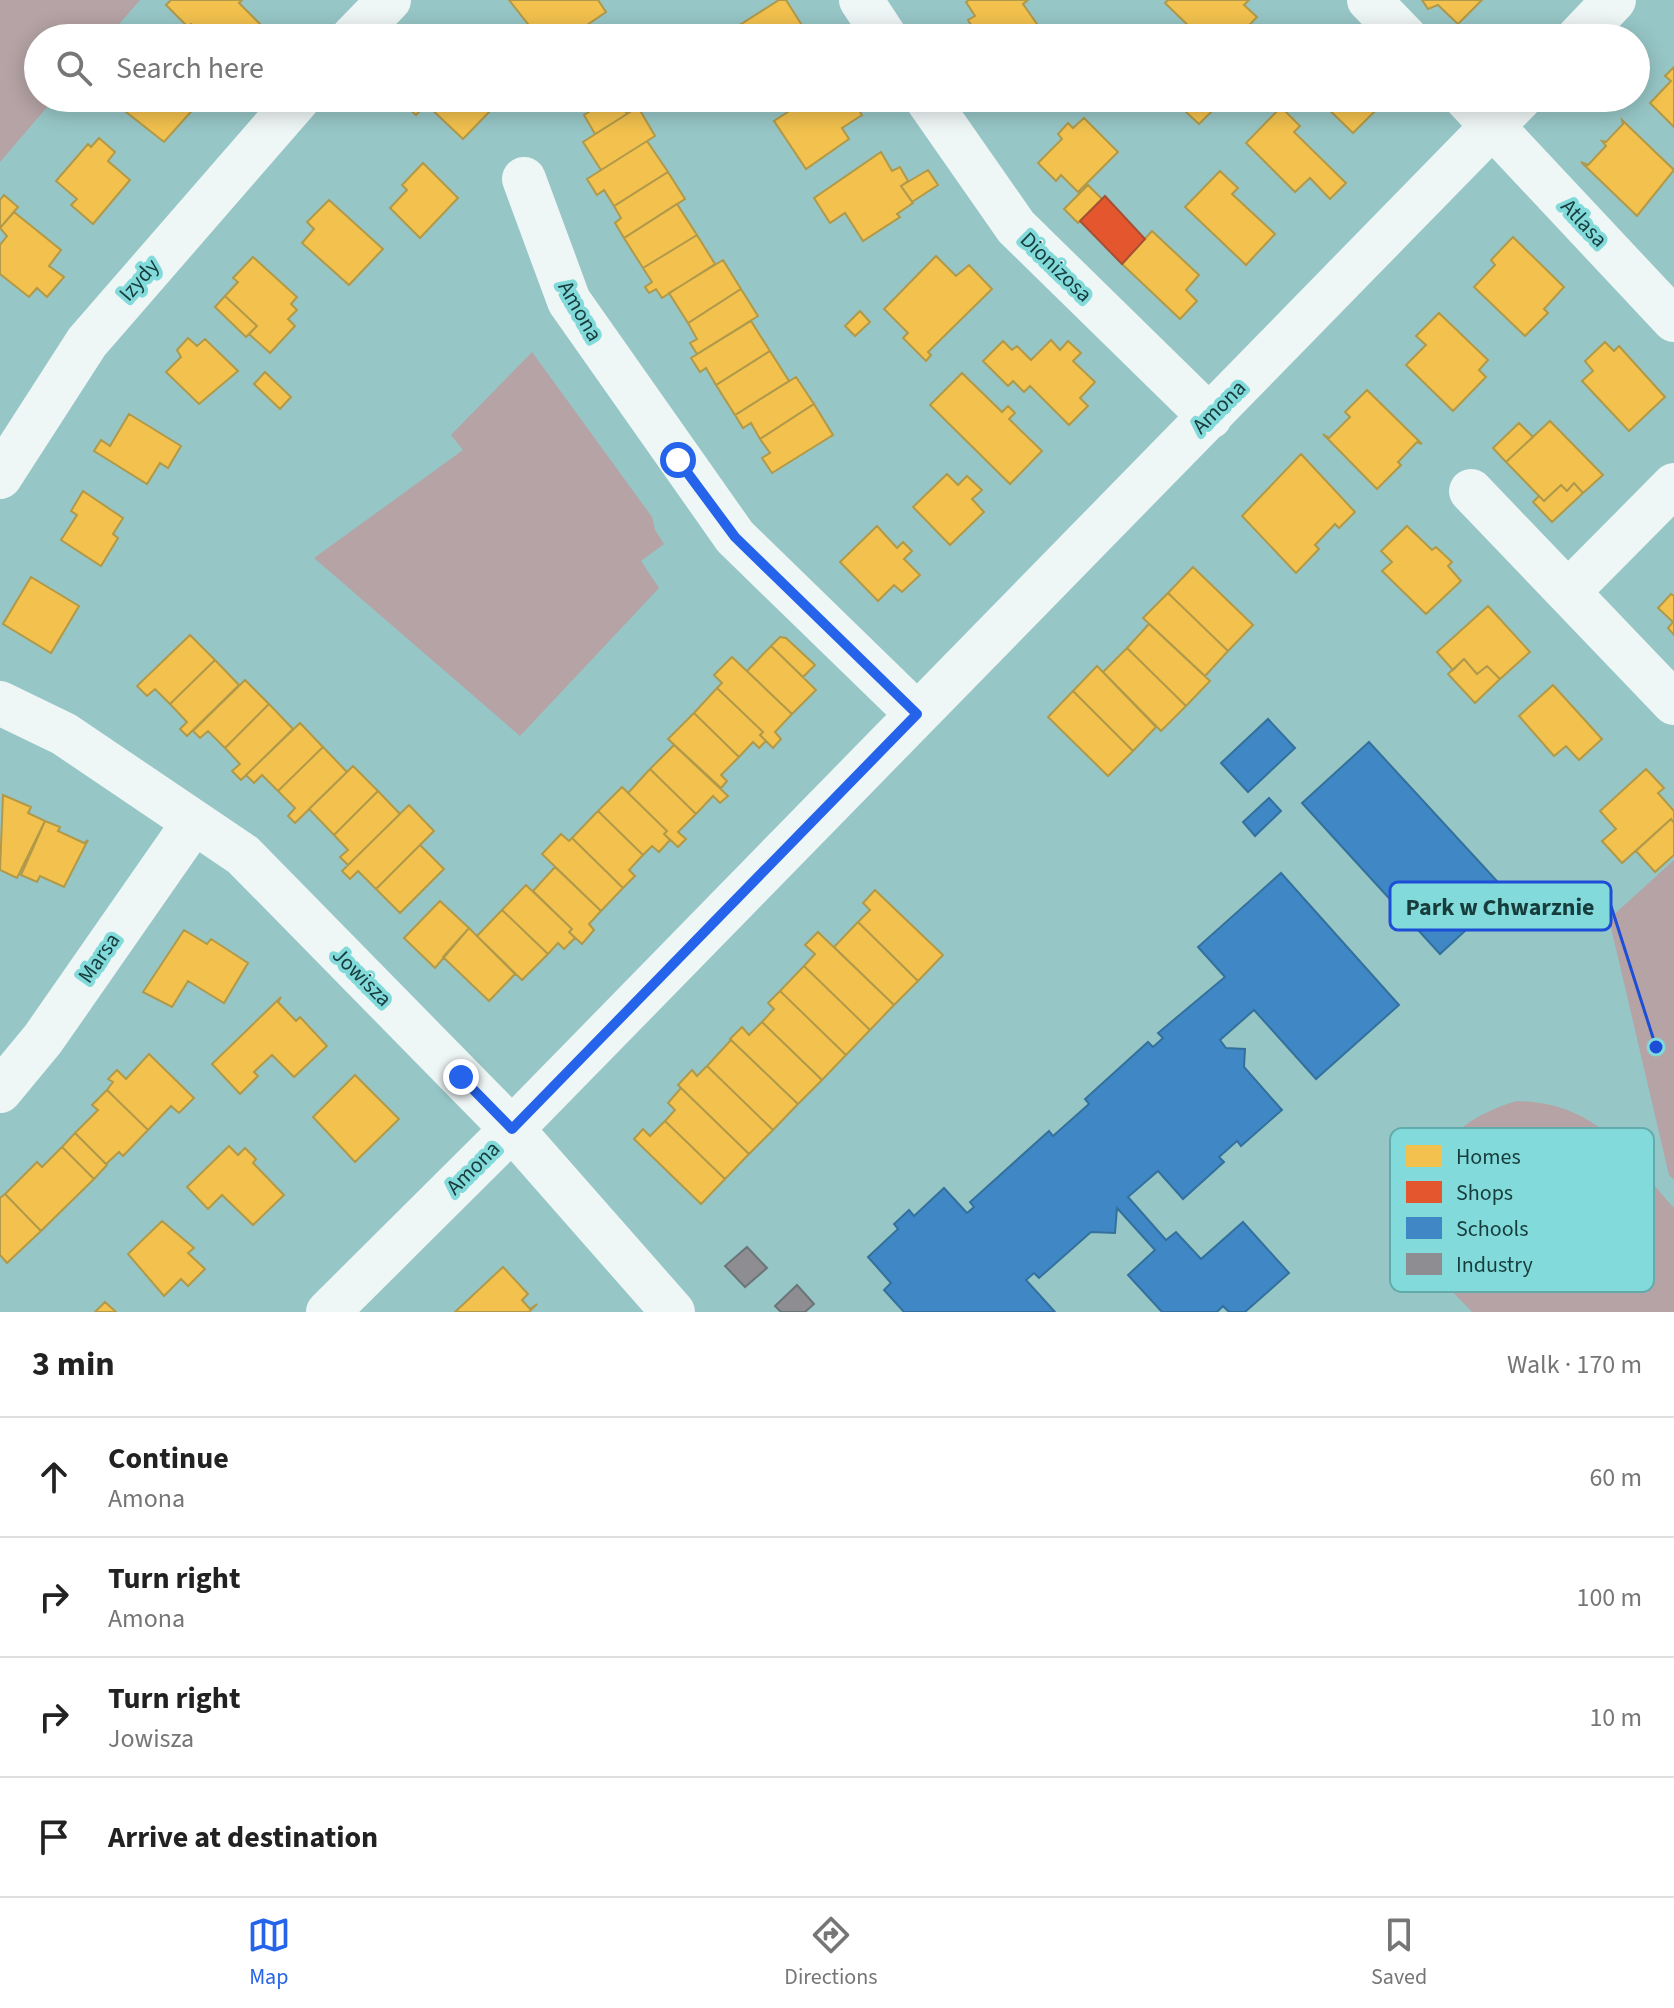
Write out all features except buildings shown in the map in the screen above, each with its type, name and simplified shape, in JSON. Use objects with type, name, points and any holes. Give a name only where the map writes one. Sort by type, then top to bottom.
[{"type":"street","points":[[366,24],[389,0]]},
{"type":"street","points":[[861,0],[877,24]]},
{"type":"street","points":[[1369,0],[1392,24]]},
{"type":"street","points":[[1591,24],[1614,0]]},
{"type":"street","name":"Izydy","points":[[0,477],[87,342],[287,112]]},
{"type":"street","name":"Dionizosa","points":[[936,112],[1016,227],[1210,417]]},
{"type":"street","name":"Amona","points":[[328,1312],[512,1129],[1210,417],[1488,112]]},
{"type":"street","name":"Atlasa","points":[[1497,112],[1674,320]]},
{"type":"street","name":"Amona","points":[[524,179],[569,301],[709,505],[735,537],[917,714]]},
{"type":"street","points":[[1568,592],[1674,485]]},
{"type":"street","points":[[1471,491],[1674,703]]},
{"type":"street","name":"Jowisza","points":[[0,703],[64,734],[243,855],[512,1129],[673,1312]]},
{"type":"street","name":"Marsa","points":[[0,1091],[43,1039],[194,822]]},
{"type":"shaded area","points":[[0,0],[140,0],[119,24],[24,24],[24,112],[43,112],[0,162]]},
{"type":"shaded area","points":[[532,352],[652,517],[655,530],[664,544],[641,561],[659,588],[520,736],[314,558],[463,450],[451,435]]},
{"type":"shaded area","points":[[1674,860],[1674,1180],[1669,1175],[1609,919]]},
{"type":"shaded area","points":[[1517,1101],[1545,1104],[1569,1111],[1600,1128],[1463,1128],[1489,1111]]},
{"type":"shaded area","points":[[1654,1185],[1674,1208],[1674,1312],[1472,1312],[1453,1292],[1654,1292]]},
{"type":"place","name":"Park w Chwarznie","points":[[1656,1047]]},
{"type":"route","points":[[461,1077],[512,1129],[917,714],[735,537],[678,460]]}]
